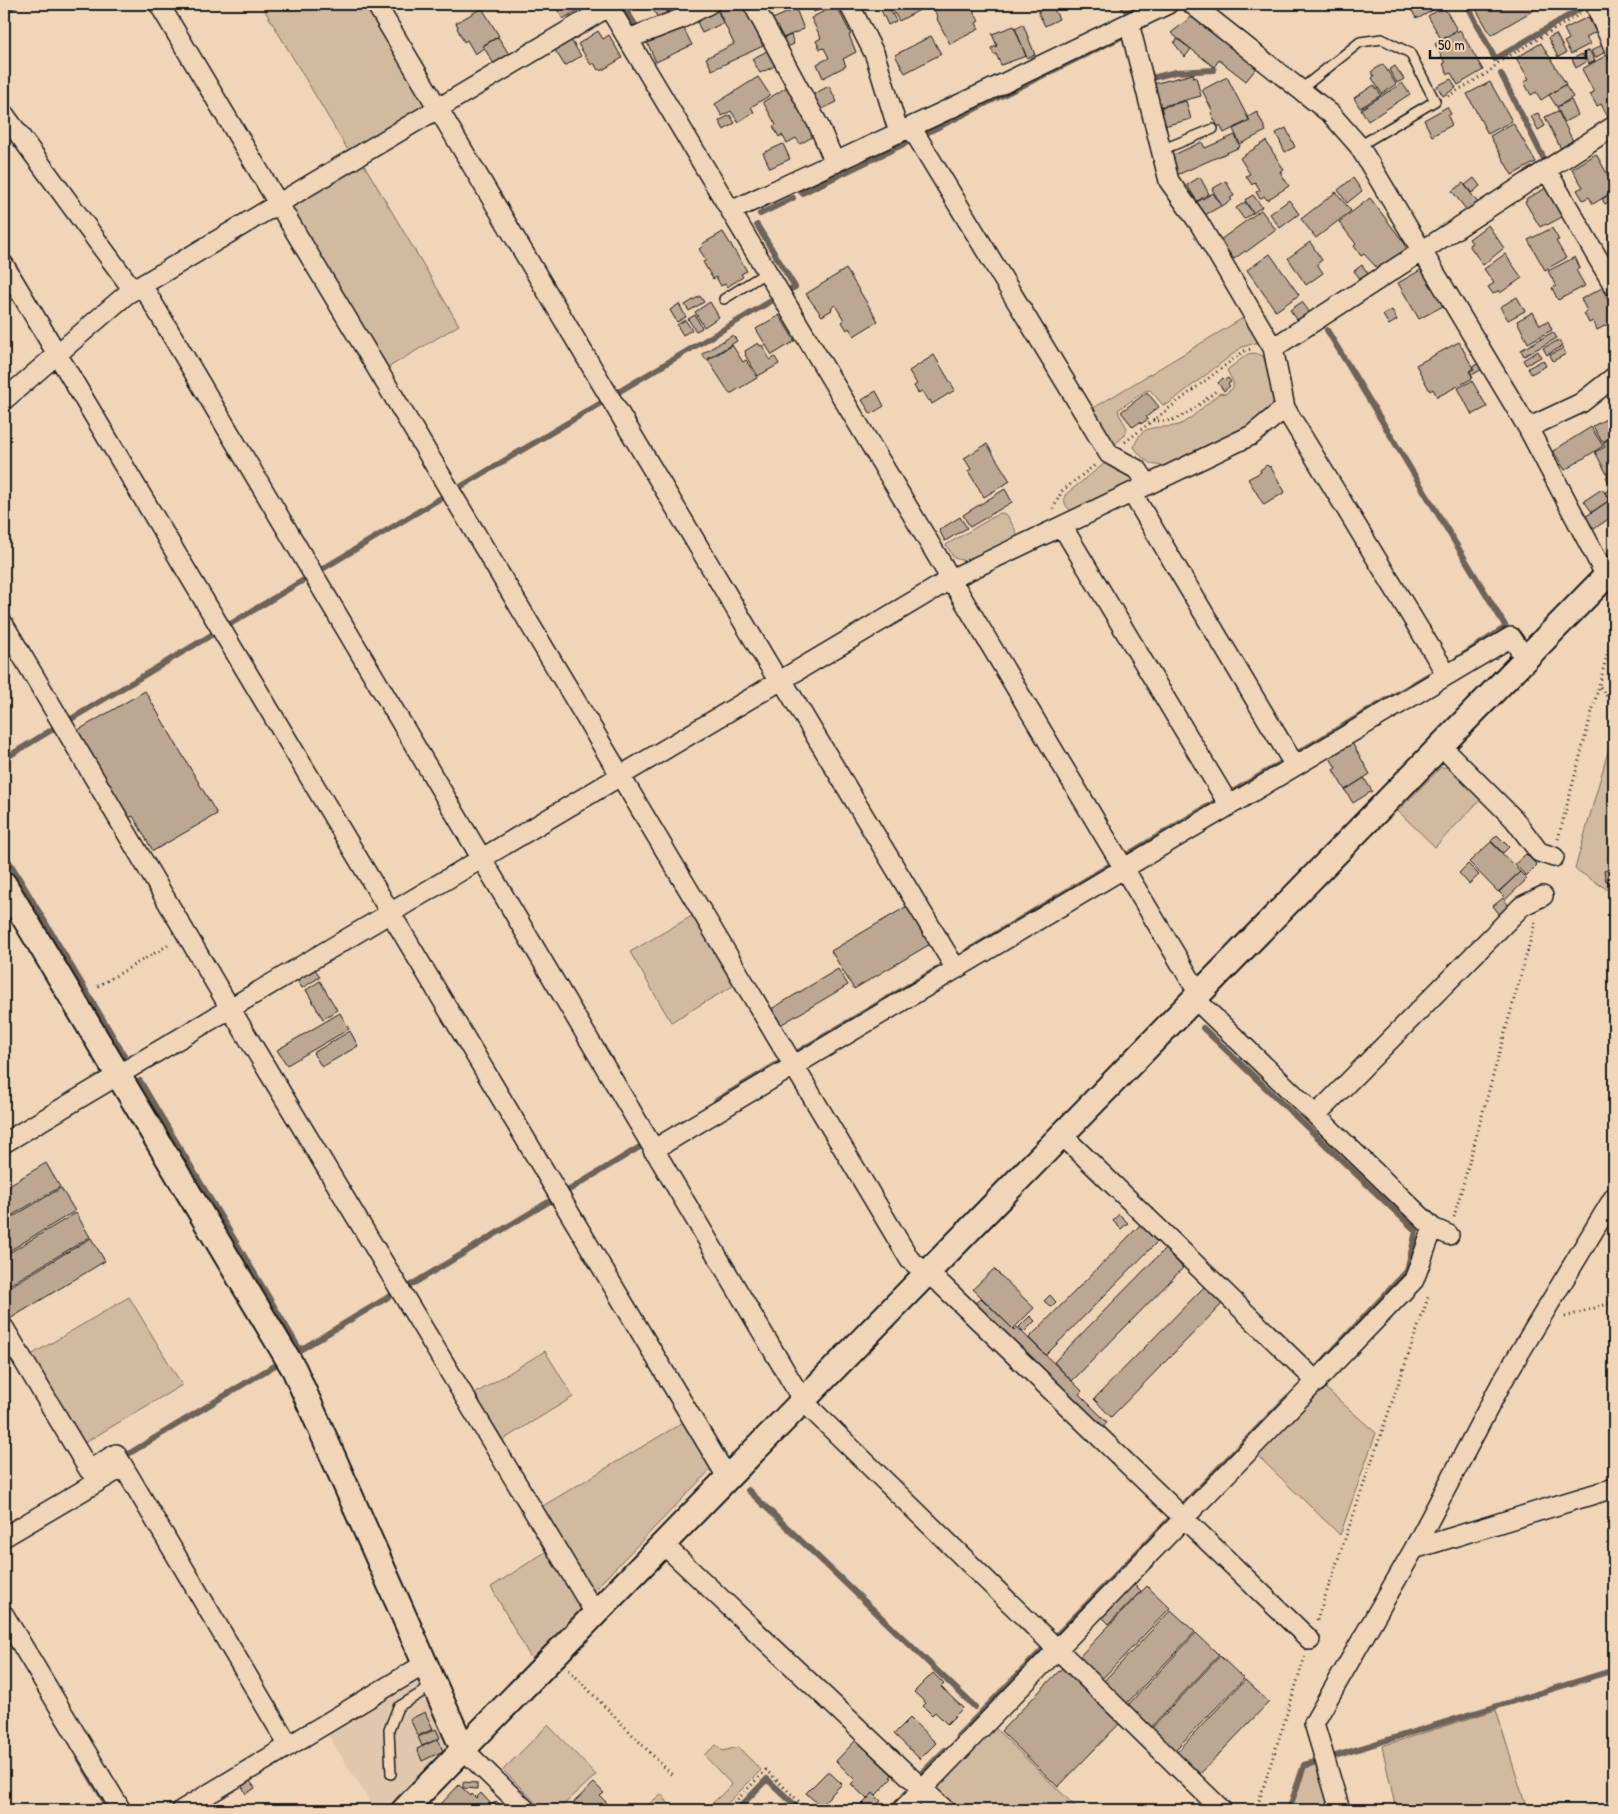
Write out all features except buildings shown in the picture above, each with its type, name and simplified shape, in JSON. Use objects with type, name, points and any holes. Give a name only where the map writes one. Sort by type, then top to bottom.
[{"type":"street","points":[[159,4],[910,1260],[942,1286],[1310,1640]]},
{"type":"street","points":[[376,4],[780,681],[956,969]]},
{"type":"street","points":[[628,39],[680,19],[710,4]]},
{"type":"street","points":[[752,4],[819,126],[835,163]]},
{"type":"street","points":[[849,4],[875,55],[905,130],[1109,454],[1138,470],[1140,489],[1295,766]]},
{"type":"street","points":[[731,211],[1168,4]]},
{"type":"street","points":[[404,1810],[1610,572],[1528,428],[1359,146],[1331,114],[1192,4]]},
{"type":"street","points":[[1596,4],[1614,48]]},
{"type":"street","points":[[4,400],[137,287],[607,5],[1124,868],[1197,997],[1316,1115],[1441,1231],[1414,1280],[902,1810]]},
{"type":"street","points":[[1128,23],[1169,181],[1199,223],[1273,348],[1285,408],[1447,675]]},
{"type":"street","points":[[4,114],[137,287],[481,859],[802,1401],[1222,1810]]},
{"type":"street","points":[[1273,348],[1548,171],[1614,126]]},
{"type":"street","points":[[1548,171],[1614,286]]},
{"type":"street","points":[[4,265],[727,1478]]},
{"type":"street","points":[[1528,428],[1581,403],[1614,377]]},
{"type":"street","points":[[4,1143],[951,579],[1252,435],[1285,408]]},
{"type":"street","points":[[1062,526],[1229,805]]},
{"type":"street","points":[[4,625],[230,1008],[595,1613]]},
{"type":"street","points":[[653,1150],[1511,637],[1526,658]]},
{"type":"street","points":[[1441,746],[1514,819],[1539,852],[1554,857]]},
{"type":"street","points":[[4,884],[294,1369],[463,1749],[526,1810]]},
{"type":"street","points":[[1316,1115],[1522,906],[1543,896]]},
{"type":"street","points":[[1062,1134],[1316,1382]]},
{"type":"street","points":[[1340,1810],[1314,1723],[1414,1549],[1502,1382],[1614,1197]]},
{"type":"street","points":[[4,1328],[89,1470],[116,1454],[289,1746]]},
{"type":"street","points":[[4,1537],[123,1467]]},
{"type":"street","points":[[1414,1549],[1614,1488]]},
{"type":"street","points":[[663,1544],[945,1810]]},
{"type":"street","points":[[4,1615],[121,1810]]},
{"type":"street","points":[[182,1810],[425,1664]]},
{"type":"lane","points":[[1300,90],[1360,42],[1382,40],[1410,52],[1435,101],[1359,146]]},
{"type":"lane","points":[[1161,150],[1213,129]]},
{"type":"lane","points":[[724,299],[767,272]]},
{"type":"lane","points":[[391,1774],[389,1730],[398,1707],[434,1685]]},
{"type":"lane","points":[[923,1789],[926,1810]]},
{"type":"path","points":[[1435,101],[1441,100],[1489,72],[1499,62],[1596,4]]},
{"type":"path","points":[[1040,536],[1062,491],[1244,351],[1254,349],[1263,351],[1273,348]]},
{"type":"path","points":[[1153,420],[1162,422],[1175,421],[1216,390]]},
{"type":"path","points":[[1599,686],[1614,706]]},
{"type":"path","points":[[98,986],[186,934]]},
{"type":"path","points":[[1536,1326],[1614,1302]]},
{"type":"path","points":[[554,1655],[673,1776]]},
{"type":"path","points":[[727,1810],[766,1770],[808,1810]]},
{"type":"shaded area","points":[[261,4],[369,4],[427,99],[425,105],[349,152]]},
{"type":"shaded area","points":[[363,163],[459,325],[384,370],[290,206]]},
{"type":"shaded area","points":[[1248,315],[1261,337],[1259,342],[1242,347],[1168,404],[1163,405],[1150,390],[1145,391],[1118,410],[1127,428],[1125,435],[1113,446],[1087,412]]},
{"type":"shaded area","points":[[1255,353],[1263,356],[1277,395],[1277,406],[1248,427],[1167,467],[1151,464],[1141,456],[1134,447],[1143,432],[1149,429],[1176,426],[1183,423],[1220,393],[1225,394],[1233,388],[1233,382],[1227,370],[1248,354]]},
{"type":"shaded area","points":[[1109,460],[1135,474],[1135,482],[1072,511],[1068,508],[1065,495]]},
{"type":"shaded area","points":[[1000,513],[1007,515],[1017,533],[1016,538],[965,561],[954,558],[946,545]]},
{"type":"shaded area","points":[[1614,730],[1614,889],[1608,890],[1575,869]]},
{"type":"shaded area","points":[[1441,767],[1454,768],[1483,797],[1435,847],[1398,811]]},
{"type":"shaded area","points":[[697,913],[738,983],[671,1022],[630,952]]},
{"type":"shaded area","points":[[129,1297],[182,1385],[79,1446],[26,1358]]},
{"type":"shaded area","points":[[545,1351],[573,1397],[496,1444],[468,1398]]},
{"type":"shaded area","points":[[1322,1385],[1376,1433],[1340,1535],[1256,1454]]},
{"type":"shaded area","points":[[687,1420],[714,1466],[592,1592],[536,1510]]},
{"type":"shaded area","points":[[550,1549],[583,1608],[532,1660],[491,1587]]},
{"type":"shaded area","points":[[418,1679],[447,1742],[444,1744],[446,1750],[384,1810],[375,1810],[327,1733]]},
{"type":"shaded area","points":[[1496,1710],[1527,1810],[1396,1810],[1382,1746]]},
{"type":"shaded area","points":[[548,1725],[596,1775],[558,1810],[543,1810],[503,1770]]},
{"type":"shaded area","points":[[993,1726],[1079,1810],[951,1810],[935,1794],[936,1785]]},
{"type":"shaded area","points":[[716,1745],[723,1751],[738,1747],[761,1770],[721,1810],[705,1810],[732,1785],[704,1755]]},
{"type":"shaded area","points":[[1316,1765],[1330,1810],[1291,1810],[1306,1768]]},
{"type":"shaded area","points":[[661,1794],[674,1810],[642,1810]]},
{"type":"waterway","points":[[4,12],[17,4]]},
{"type":"waterway","points":[[622,4],[636,26]]},
{"type":"waterway","points":[[1467,4],[1495,59],[1588,4]]},
{"type":"waterway","points":[[924,134],[1119,38]]},
{"type":"waterway","points":[[1150,72],[1152,78],[1176,72],[1214,70]]},
{"type":"waterway","points":[[1501,74],[1545,161]]},
{"type":"waterway","points":[[802,193],[910,141]]},
{"type":"waterway","points":[[760,214],[793,198]]},
{"type":"waterway","points":[[757,225],[795,287],[791,289]]},
{"type":"waterway","points":[[615,394],[771,301]]},
{"type":"waterway","points":[[1327,330],[1506,627],[1457,659]]},
{"type":"waterway","points":[[455,490],[606,400]]},
{"type":"waterway","points":[[319,571],[446,495]]},
{"type":"waterway","points":[[227,626],[302,581]]},
{"type":"waterway","points":[[66,722],[218,631]]},
{"type":"waterway","points":[[1296,754],[1429,675]]},
{"type":"waterway","points":[[4,759],[58,726]]},
{"type":"waterway","points":[[1229,794],[1283,762]]},
{"type":"waterway","points":[[1130,853],[1215,802]]},
{"type":"waterway","points":[[4,853],[124,1055]]},
{"type":"waterway","points":[[966,952],[1109,866]]},
{"type":"waterway","points":[[793,1055],[944,965]]},
{"type":"waterway","points":[[1203,1028],[1416,1231],[1407,1271],[1325,1359]]},
{"type":"waterway","points":[[716,1101],[779,1063]]},
{"type":"waterway","points":[[140,1081],[300,1350],[395,1293]]},
{"type":"waterway","points":[[564,1193],[643,1145]]},
{"type":"waterway","points":[[406,1288],[555,1198]]},
{"type":"waterway","points":[[125,1456],[277,1364]]},
{"type":"waterway","points":[[1180,1508],[1286,1399]]},
{"type":"waterway","points":[[748,1490],[975,1707]]},
{"type":"waterway","points":[[1054,1638],[1172,1517]]},
{"type":"waterway","points":[[958,1736],[1044,1648]]},
{"type":"waterway","points":[[1332,1757],[1614,1670]]},
{"type":"waterway","points":[[917,1778],[945,1750]]},
{"type":"waterway","points":[[79,1758],[110,1810]]},
{"type":"waterway","points":[[1289,1810],[1304,1765],[1315,1762]]},
{"type":"waterway","points":[[737,1810],[767,1779],[800,1810]]}]
